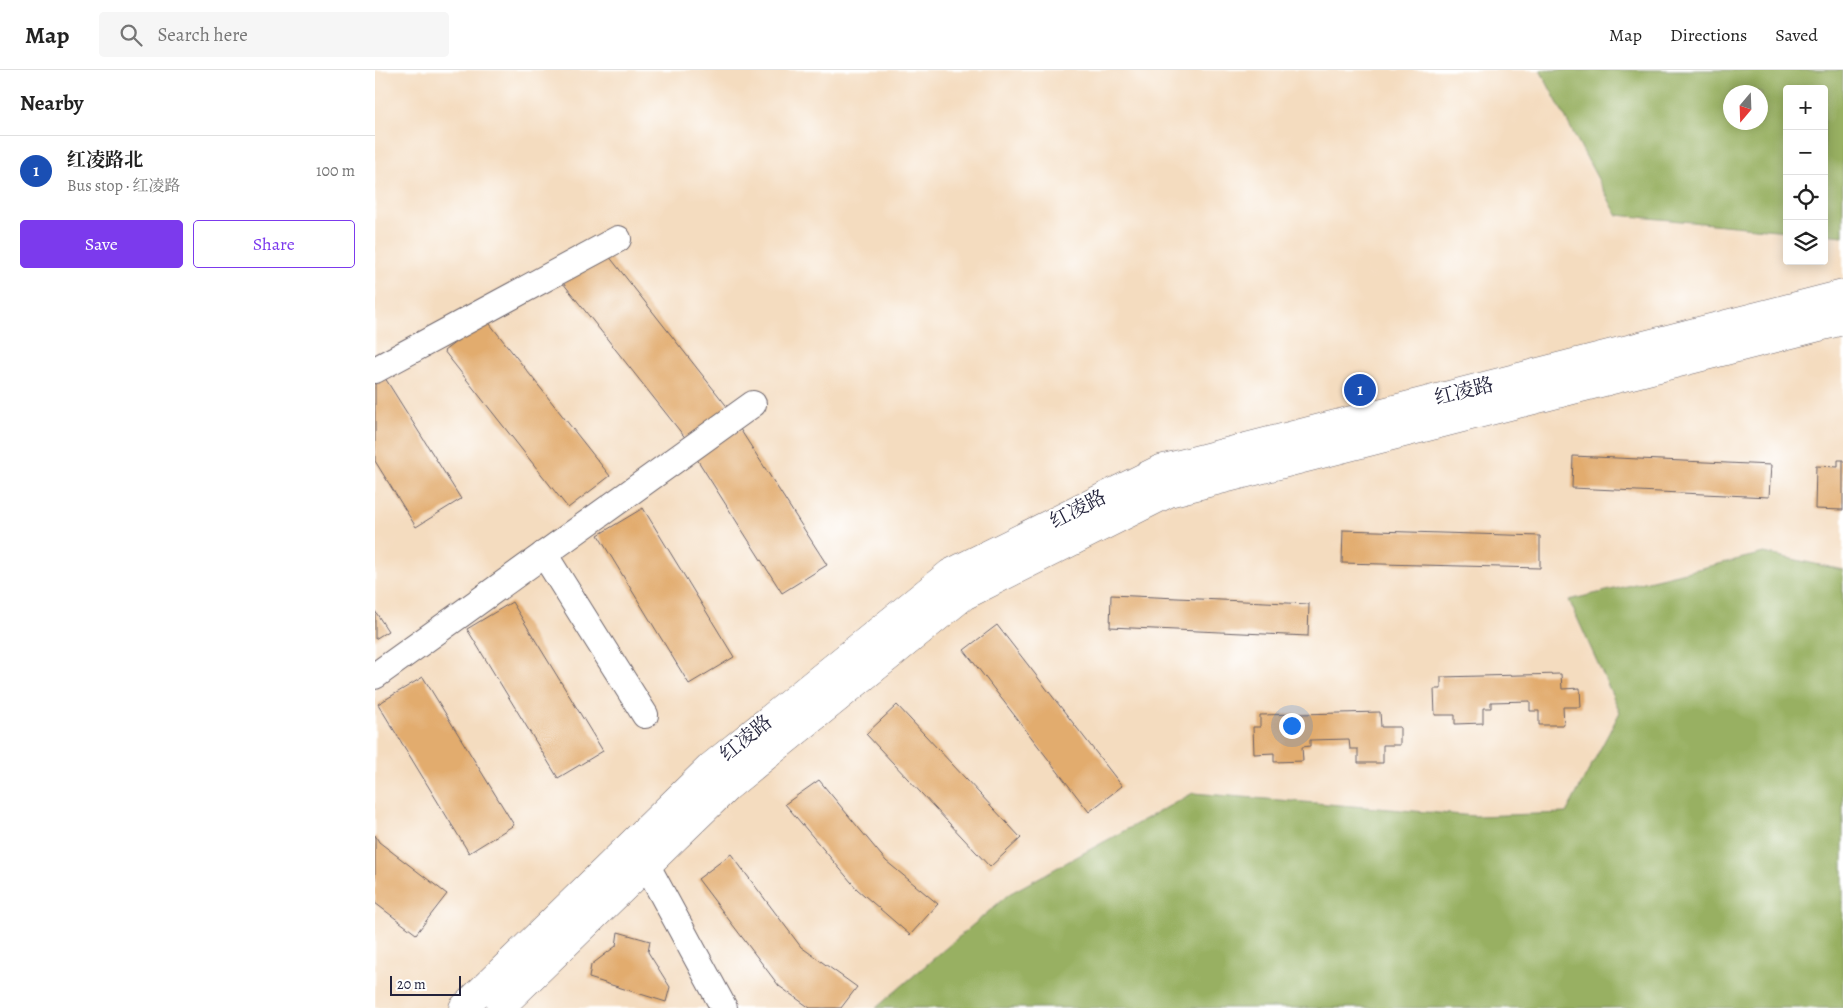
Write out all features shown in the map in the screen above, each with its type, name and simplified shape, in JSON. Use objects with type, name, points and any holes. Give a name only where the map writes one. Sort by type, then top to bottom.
[{"type":"main road","name":"红凌路","points":[[463,1008],[710,767],[950,573],[1160,469],[1843,294]]},
{"type":"main road","name":"红凌路","points":[[501,1008],[728,787],[964,596],[1169,494],[1843,321]]},
{"type":"street","points":[[375,370],[618,239]]},
{"type":"street","points":[[375,676],[753,404]]},
{"type":"street","points":[[544,554],[645,715]]},
{"type":"street","points":[[647,866],[724,1008]]},
{"type":"green space","points":[[1540,70],[1843,70],[1843,236],[1828,234],[1828,85],[1783,85],[1783,231],[1617,215]]},
{"type":"green space","points":[[1764,553],[1843,570],[1843,1008],[876,1008],[1009,894],[1193,793],[1475,816],[1566,813],[1620,712],[1569,600]]},
{"type":"building","points":[[605,251],[729,409],[687,440],[563,283]]},
{"type":"building","points":[[486,319],[610,476],[568,508],[444,351]]},
{"type":"building","points":[[385,378],[461,499],[416,527],[375,461],[375,384]]},
{"type":"building","points":[[740,429],[827,565],[782,593],[695,456]]},
{"type":"building","points":[[1573,456],[1771,465],[1769,497],[1572,488]]},
{"type":"building","points":[[1838,460],[1843,460],[1843,510],[1815,509],[1816,466],[1838,467]]},
{"type":"building","points":[[643,508],[734,657],[689,684],[598,535]]},
{"type":"building","points":[[1343,530],[1540,536],[1540,568],[1342,563]]},
{"type":"building","points":[[1111,595],[1309,604],[1308,636],[1110,627]]},
{"type":"building","points":[[512,602],[603,751],[558,778],[467,629]]},
{"type":"building","points":[[375,611],[388,631],[375,639]]},
{"type":"building","points":[[997,625],[1122,786],[1089,812],[964,650]]},
{"type":"building","points":[[1561,674],[1562,689],[1580,688],[1581,707],[1563,707],[1564,725],[1539,725],[1539,711],[1530,711],[1530,701],[1491,702],[1491,708],[1483,708],[1483,723],[1455,724],[1455,715],[1435,715],[1434,689],[1441,689],[1441,677]]},
{"type":"building","points":[[423,677],[514,825],[469,853],[378,704]]},
{"type":"building","points":[[897,705],[1021,838],[990,867],[866,734]]},
{"type":"building","points":[[1380,712],[1381,727],[1400,727],[1400,745],[1383,745],[1383,763],[1358,763],[1358,749],[1350,749],[1349,739],[1310,740],[1310,746],[1302,747],[1303,761],[1274,762],[1274,753],[1254,754],[1253,727],[1260,727],[1260,715]]},
{"type":"building","points":[[819,780],[886,861],[938,904],[910,935],[857,889],[785,804]]},
{"type":"building","points":[[375,835],[379,842],[447,894],[416,934],[375,903]]},
{"type":"building","points":[[731,854],[801,947],[857,987],[841,1008],[810,1008],[779,986],[698,879]]},
{"type":"building","points":[[618,932],[650,941],[648,952],[670,987],[666,1002],[589,978],[591,965],[616,946]]},
{"type":"place","name":"红凌路北","points":[[1360,390]]}]
